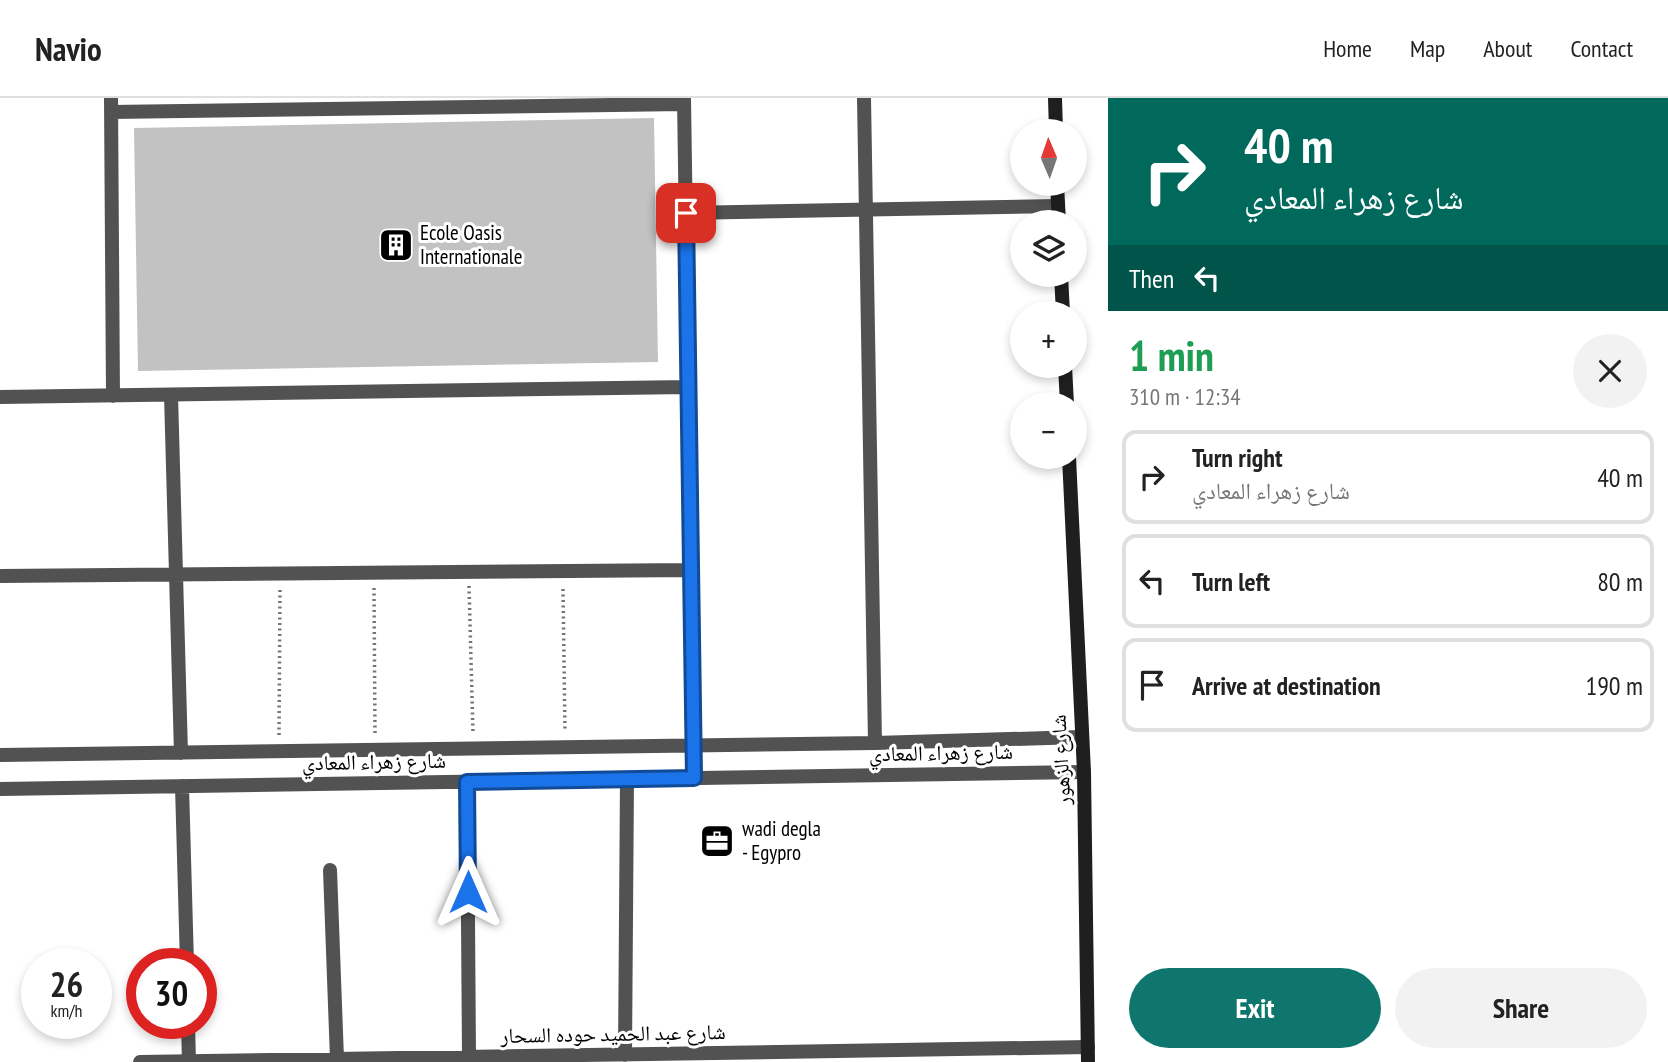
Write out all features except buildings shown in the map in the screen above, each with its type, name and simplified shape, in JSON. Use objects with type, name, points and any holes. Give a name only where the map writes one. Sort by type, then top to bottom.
[{"type":"street","points":[[864,98],[875,743]]},
{"type":"street","points":[[1055,98],[1056,119]]},
{"type":"street","points":[[113,396],[111,105],[684,101],[694,778]]},
{"type":"street","points":[[1058,196],[1058,210]]},
{"type":"street","points":[[686,213],[1058,206]]},
{"type":"street","points":[[0,397],[688,387]]},
{"type":"street","points":[[172,395],[181,753]]},
{"type":"street","name":"شارع الزهور","points":[[1070,469],[1084,772],[1088,1062]]},
{"type":"street","points":[[0,576],[691,570]]},
{"type":"street","name":"شارع زهراء المعادي","points":[[0,755],[875,743],[1081,737]]},
{"type":"street","name":"شارع زهراء المعادي","points":[[0,789],[1084,772]]},
{"type":"street","points":[[625,1055],[627,779]]},
{"type":"street","points":[[467,782],[469,1057]]},
{"type":"street","points":[[182,786],[187,948]]},
{"type":"street","points":[[330,870],[337,1059]]},
{"type":"street","points":[[188,1039],[189,1062]]},
{"type":"street","name":"شارع عبد الحميد حوده السحار","points":[[139,1062],[1088,1047]]},
{"type":"path","points":[[563,571],[565,748]]},
{"type":"path","points":[[468,572],[473,749]]},
{"type":"path","points":[[279,751],[280,573]]},
{"type":"path","points":[[374,573],[375,750]]},
{"type":"place","name":"Ecole Oasis Internationale","points":[[396,245]]},
{"type":"place","name":"wadi degla - Egypro","points":[[717,841]]},
{"type":"route","points":[[468,892],[467,782],[694,778],[686,213]]}]
